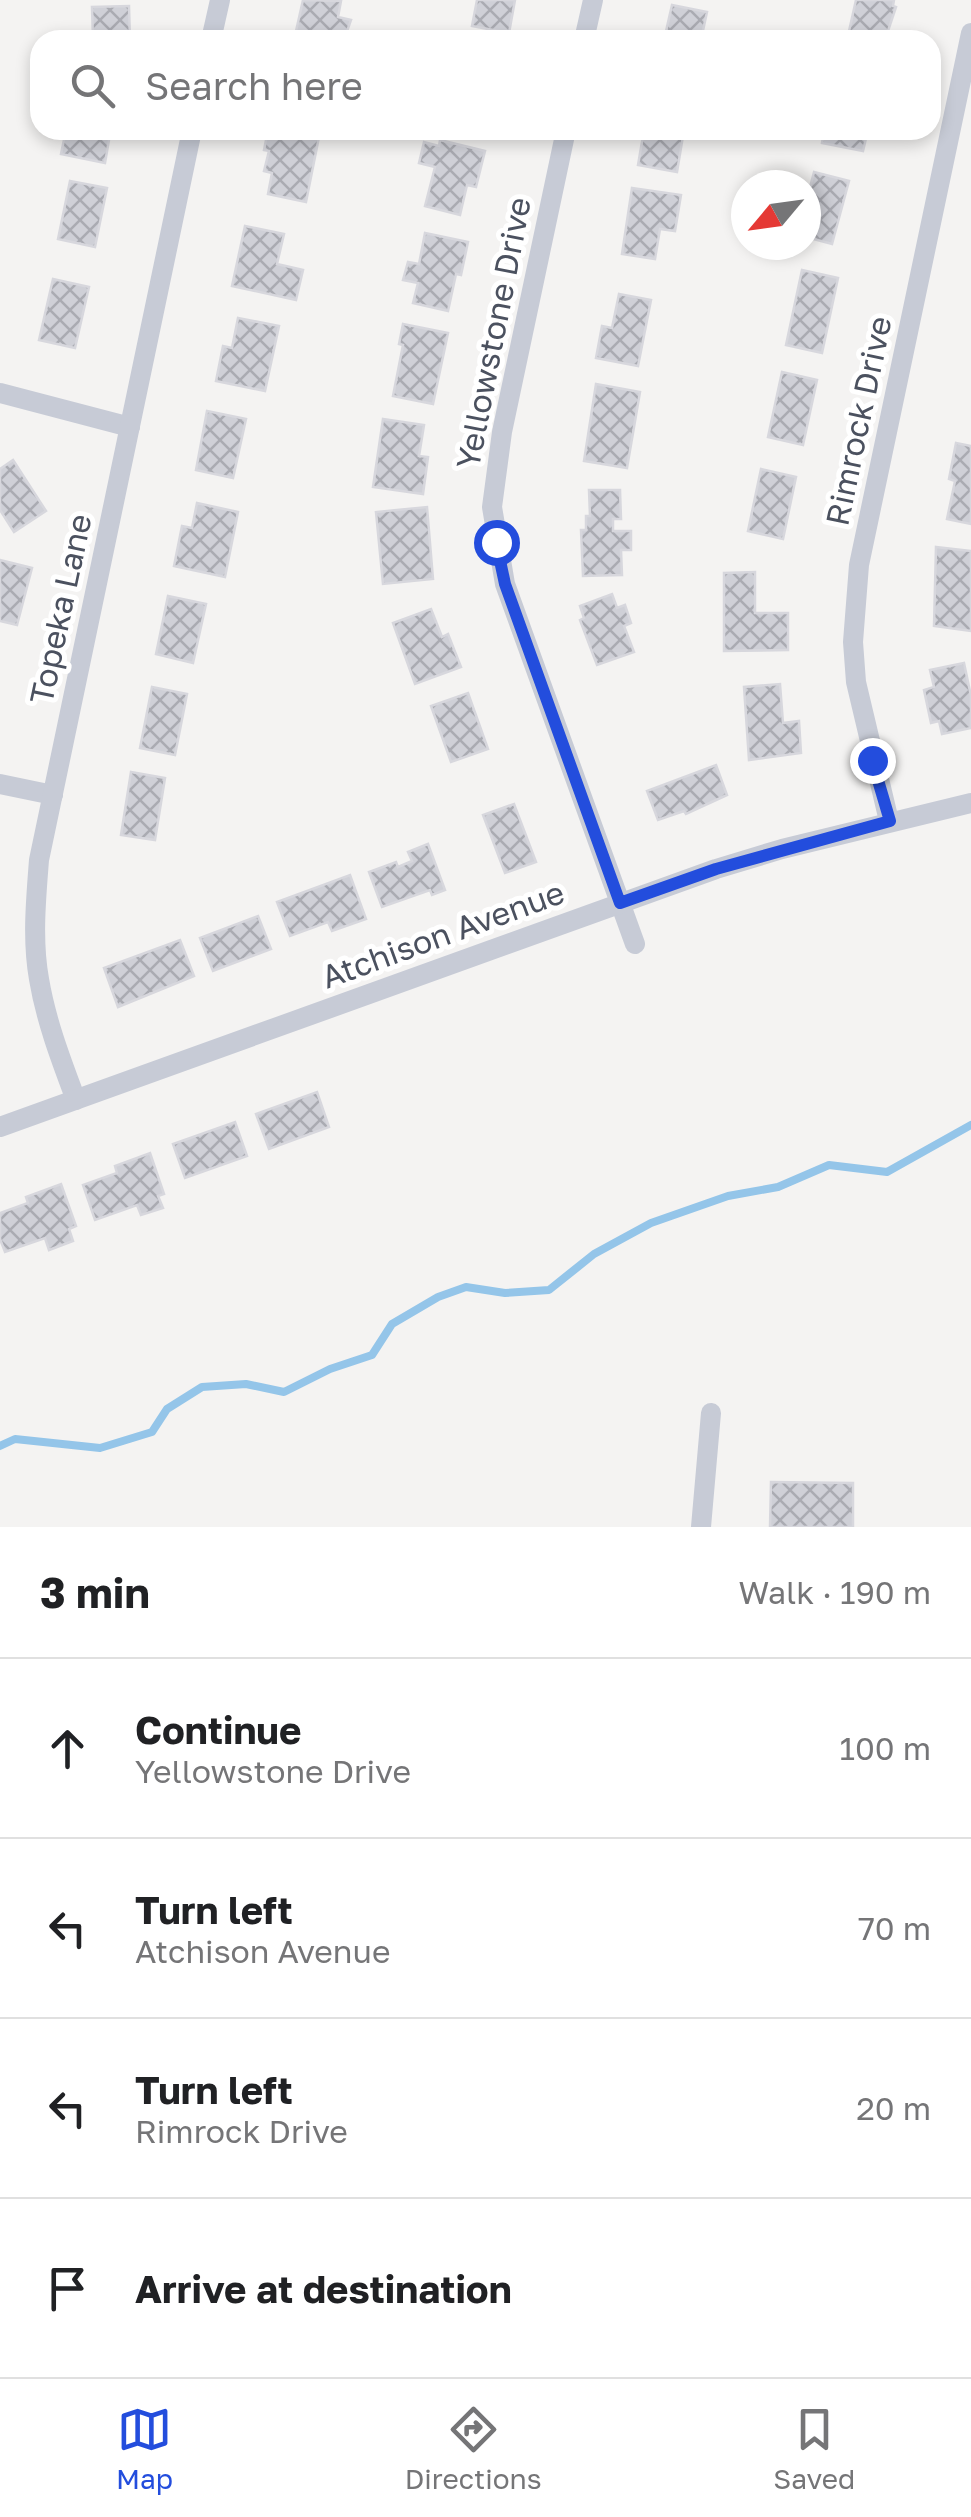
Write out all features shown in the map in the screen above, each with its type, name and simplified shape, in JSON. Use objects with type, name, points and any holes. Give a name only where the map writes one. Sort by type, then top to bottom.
[{"type":"street","points":[[213,30],[220,0]]},
{"type":"street","points":[[586,30],[593,0]]},
{"type":"street","name":"Rimrock Drive","points":[[890,821],[856,682],[855,602],[971,34]]},
{"type":"street","name":"Topeka Lane","points":[[76,1100],[58,1054],[38,975],[39,860],[190,140]]},
{"type":"street","name":"Yellowstone Drive","points":[[564,140],[502,432],[492,507],[505,584],[635,944]]},
{"type":"street","points":[[0,392],[130,427]]},
{"type":"street","points":[[0,784],[52,794]]},
{"type":"street","name":"Atchison Avenue","points":[[0,1127],[716,869],[890,821],[971,804]]},
{"type":"street","points":[[701,1527],[711,1414]]},
{"type":"building","points":[[303,0],[341,1],[338,17],[351,20],[348,30],[296,30]]},
{"type":"building","points":[[477,0],[515,0],[510,30],[472,26]]},
{"type":"building","points":[[856,0],[894,0],[896,7],[888,30],[849,30]]},
{"type":"building","points":[[672,5],[707,12],[703,30],[666,30]]},
{"type":"building","points":[[129,6],[130,30],[93,30],[92,7]]},
{"type":"building","points":[[64,140],[109,140],[105,163],[61,154]]},
{"type":"building","points":[[266,140],[318,140],[306,202],[268,194],[272,173],[264,171],[269,151],[264,150]]},
{"type":"building","points":[[440,140],[485,151],[476,187],[467,185],[460,215],[425,206],[435,167],[419,163],[424,142],[439,146]]},
{"type":"building","points":[[642,140],[682,140],[677,172],[638,165]]},
{"type":"building","points":[[822,140],[866,140],[863,151],[822,143]]},
{"type":"building","points":[[821,174],[849,181],[832,244],[821,241]]},
{"type":"building","points":[[70,181],[107,188],[95,247],[58,239]]},
{"type":"building","points":[[632,188],[681,195],[675,231],[660,229],[655,259],[622,254]]},
{"type":"building","points":[[245,226],[284,234],[277,264],[303,270],[296,300],[232,286]]},
{"type":"building","points":[[425,233],[468,242],[448,311],[413,303],[418,283],[403,280],[408,262],[419,264]]},
{"type":"building","points":[[802,270],[838,278],[822,353],[786,345]]},
{"type":"building","points":[[53,279],[89,287],[75,348],[39,340]]},
{"type":"building","points":[[619,294],[651,300],[638,366],[596,358],[602,326],[612,328]]},
{"type":"building","points":[[238,318],[279,326],[265,391],[216,381],[223,346],[232,348]]},
{"type":"building","points":[[403,324],[448,333],[433,404],[393,396]]},
{"type":"building","points":[[782,372],[817,380],[803,445],[768,437]]},
{"type":"building","points":[[596,384],[640,392],[627,468],[584,461]]},
{"type":"building","points":[[207,411],[246,419],[233,478],[196,470]]},
{"type":"building","points":[[383,419],[424,425],[419,456],[428,457],[423,494],[373,487]]},
{"type":"building","points":[[956,443],[971,446],[971,524],[947,519],[955,481],[949,479]]},
{"type":"building","points":[[13,460],[46,511],[14,532],[0,510],[0,469]]},
{"type":"building","points":[[761,469],[796,477],[783,539],[748,531]]},
{"type":"building","points":[[589,490],[620,490],[621,519],[613,519],[613,531],[631,531],[631,550],[621,550],[622,575],[583,576],[581,530],[586,530],[586,516],[590,516]]},
{"type":"building","points":[[197,503],[238,512],[225,577],[174,566],[182,526],[192,528]]},
{"type":"building","points":[[427,507],[433,579],[383,584],[376,512]]},
{"type":"building","points":[[936,547],[971,551],[971,631],[934,626]]},
{"type":"building","points":[[0,560],[32,568],[17,625],[0,621]]},
{"type":"building","points":[[755,572],[755,613],[788,613],[788,650],[724,651],[724,573]]},
{"type":"building","points":[[612,594],[617,608],[625,605],[631,623],[624,626],[634,652],[597,665],[580,620],[584,618],[580,606]]},
{"type":"building","points":[[168,596],[206,604],[193,663],[156,654]]},
{"type":"building","points":[[431,609],[442,637],[448,634],[461,667],[415,684],[393,623]]},
{"type":"building","points":[[964,663],[971,696],[971,728],[942,734],[939,721],[931,723],[924,690],[934,687],[930,670]]},
{"type":"building","points":[[780,684],[783,723],[799,721],[801,753],[749,760],[744,687]]},
{"type":"building","points":[[152,687],[187,694],[175,755],[140,748]]},
{"type":"building","points":[[468,693],[488,749],[451,762],[431,706]]},
{"type":"building","points":[[716,765],[727,795],[686,814],[684,811],[658,820],[647,791]]},
{"type":"building","points":[[131,772],[165,778],[155,840],[121,835]]},
{"type":"building","points":[[514,804],[536,862],[505,873],[483,815]]},
{"type":"building","points":[[428,844],[445,890],[432,895],[430,890],[382,907],[369,872],[412,861],[408,852]]},
{"type":"building","points":[[350,875],[366,919],[332,931],[328,922],[290,936],[277,902]]},
{"type":"building","points":[[258,916],[271,949],[213,971],[200,938]]},
{"type":"building","points":[[180,940],[194,976],[118,1007],[104,968]]},
{"type":"building","points":[[317,1092],[329,1127],[269,1149],[256,1114]]},
{"type":"building","points":[[235,1122],[247,1156],[185,1178],[173,1144]]},
{"type":"building","points":[[150,1153],[164,1194],[158,1196],[163,1208],[141,1215],[137,1205],[95,1220],[83,1185],[117,1173],[115,1166]]},
{"type":"building","points":[[61,1184],[76,1226],[69,1229],[73,1241],[49,1250],[45,1238],[5,1252],[0,1239],[0,1213],[28,1203],[26,1197]]},
{"type":"building","points":[[771,1482],[853,1483],[853,1527],[770,1527]]},
{"type":"waterway","points":[[0,1446],[15,1439],[100,1448],[152,1432],[167,1409],[202,1387],[246,1384],[284,1392],[330,1369],[372,1355],[392,1324],[438,1297],[466,1287],[505,1293],[549,1290],[594,1254],[651,1223],[728,1196],[778,1187],[829,1165],[887,1172],[971,1125]]},
{"type":"route","points":[[496,542],[505,584],[620,903],[716,869],[890,821],[872,760]]}]
